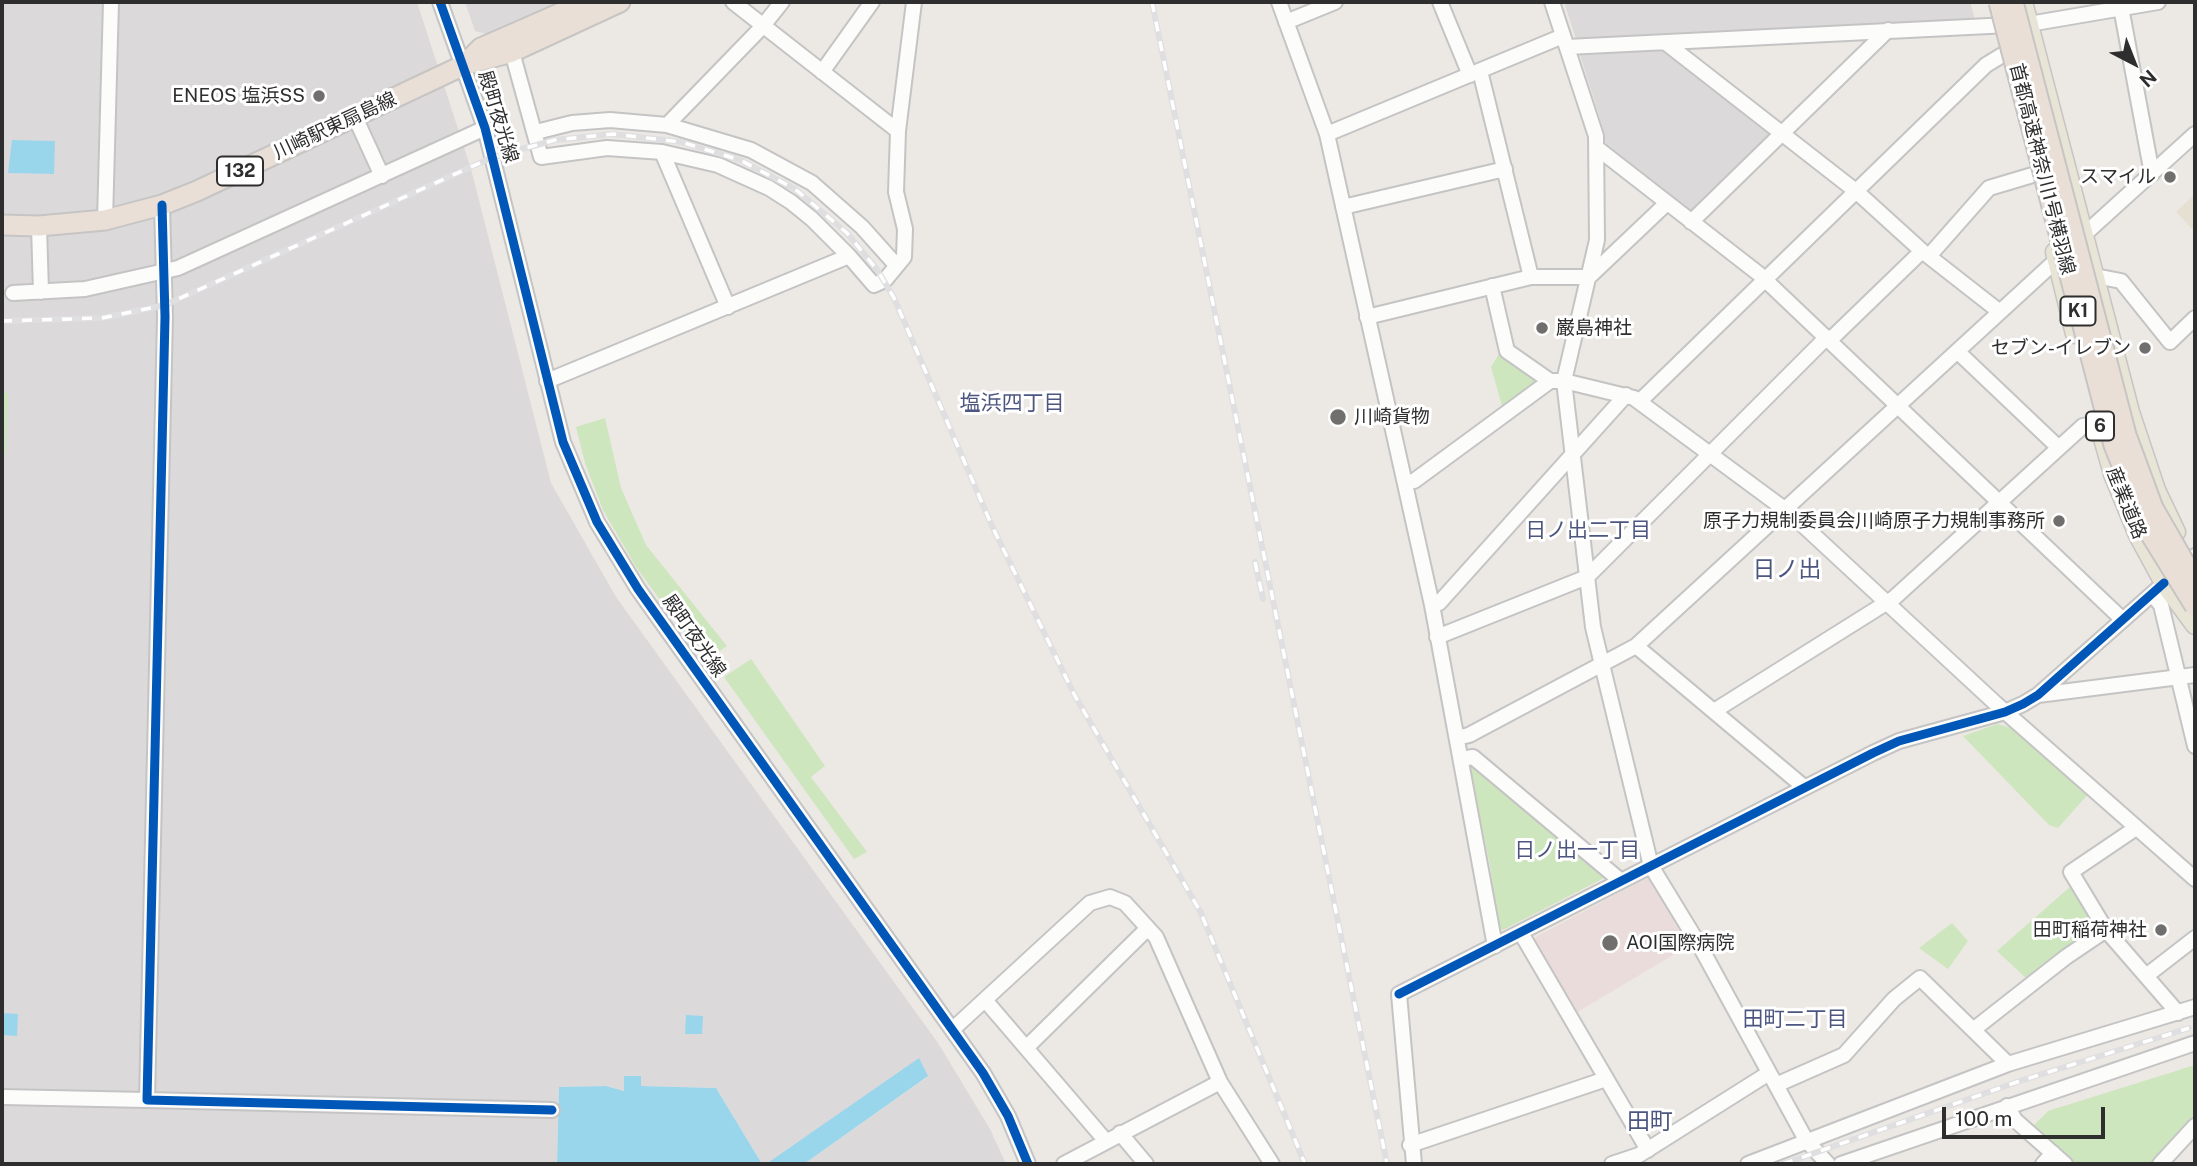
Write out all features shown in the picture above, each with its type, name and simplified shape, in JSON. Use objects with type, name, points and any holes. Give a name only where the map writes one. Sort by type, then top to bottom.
[{"type":"highway","name":"川崎駅東扇島線","points":[[464,65],[481,48],[551,8],[586,2]]},
{"type":"highway","name":"川崎駅東扇島線","points":[[2,225],[39,226],[105,220],[162,205],[464,65],[512,52],[620,2]]},
{"type":"highway","name":"首都高速神奈川1号横羽線","points":[[1999,2],[2114,445],[2148,530],[2195,606]]},
{"type":"highway","name":"首都高速神奈川1号横羽線","points":[[2013,2],[2126,435],[2153,508],[2195,581]]},
{"type":"main road","name":"産業道路","points":[[1989,2],[2099,423],[2125,505],[2158,589],[2195,625]]},
{"type":"main road","name":"産業道路","points":[[2023,2],[2146,464],[2162,503],[2194,559]]},
{"type":"street","points":[[105,220],[111,2]]},
{"type":"street","name":"殿町夜光線","points":[[440,2],[485,128],[547,381],[572,470],[609,544],[953,1030],[997,1096],[1028,1164]]},
{"type":"street","points":[[733,2],[898,131]]},
{"type":"street","points":[[667,125],[762,27],[782,2]]},
{"type":"street","points":[[822,72],[873,2]]},
{"type":"street","points":[[512,52],[541,158],[607,148],[662,152],[718,165],[769,188],[812,219],[874,285],[885,281],[904,257],[905,229],[896,192],[898,131],[914,2]]},
{"type":"street","points":[[1279,2],[1327,134],[1432,605],[1495,946]]},
{"type":"street","points":[[1286,22],[1335,2]]},
{"type":"street","points":[[1440,2],[1475,73],[1504,169],[1531,277]]},
{"type":"street","points":[[1552,2],[1596,136],[1597,148],[1598,229],[1589,277],[1557,381],[1573,454],[1587,577],[1601,662],[1651,866],[1701,948],[1806,1140],[1828,1164]]},
{"type":"street","points":[[1327,134],[1475,73],[1565,42],[1666,43],[2029,24],[2120,5],[2158,2]]},
{"type":"street","points":[[2120,5],[2152,174]]},
{"type":"street","points":[[1691,222],[1888,30]]},
{"type":"street","points":[[1666,43],[1857,191],[1926,253],[2000,312]]},
{"type":"street","points":[[1640,401],[1986,65],[2004,54]]},
{"type":"street","points":[[355,117],[382,176]]},
{"type":"street","points":[[536,132],[572,122],[610,120],[667,125],[751,149],[789,169],[833,200],[896,265]]},
{"type":"street","points":[[13,293],[85,289],[178,268],[485,128]]},
{"type":"street","points":[[1457,738],[1469,735],[1601,662],[1636,646],[2195,134]]},
{"type":"street","points":[[1597,148],[1764,279],[2123,620]]},
{"type":"street","points":[[662,152],[728,307]]},
{"type":"street","points":[[1343,207],[1504,169]]},
{"type":"street","points":[[1437,637],[1587,577],[1708,454],[1828,338],[1926,253],[1989,188],[2036,174]]},
{"type":"street","points":[[1367,317],[1531,277],[1589,277],[1667,203]]},
{"type":"street","points":[[147,1100],[165,270],[162,205]]},
{"type":"street","points":[[39,226],[41,292]]},
{"type":"street","points":[[547,381],[849,256]]},
{"type":"street","points":[[2095,276],[2121,281],[2169,342],[2195,318]]},
{"type":"street","points":[[1492,286],[1507,351],[1557,381],[1626,395],[1640,401],[1785,509],[2005,712],[2195,879]]},
{"type":"street","points":[[1958,352],[2059,448]]},
{"type":"street","points":[[1406,482],[1414,481],[1557,381]]},
{"type":"street","points":[[1432,605],[1439,603],[1626,395]]},
{"type":"street","points":[[1714,711],[1886,603],[2083,426],[2099,423]]},
{"type":"street","points":[[1414,1164],[1410,1145],[1399,994],[1899,741],[2005,712],[2038,695],[2194,559]]},
{"type":"street","points":[[2158,589],[2195,746]]},
{"type":"street","points":[[1636,646],[1804,787]]},
{"type":"street","points":[[2038,695],[2195,675]]},
{"type":"street","points":[[1461,759],[1474,757],[1621,881]]},
{"type":"street","points":[[2136,828],[2071,872],[2106,930],[2178,1013]]},
{"type":"street","points":[[953,1030],[1099,898],[1110,897],[1125,903],[1161,946],[1220,1082],[1272,1164]]},
{"type":"street","points":[[1026,1048],[1148,928]]},
{"type":"street","points":[[1973,1030],[2066,957],[2106,930]]},
{"type":"street","points":[[1521,933],[1606,1079],[1643,1156]]},
{"type":"street","points":[[2146,976],[2195,938]]},
{"type":"street","points":[[1612,1164],[1643,1156],[1772,1079],[1844,1055],[1894,999],[1920,978],[2008,1064]]},
{"type":"street","points":[[985,1000],[1105,1140]]},
{"type":"street","points":[[1748,1164],[2008,1064],[2195,1006]]},
{"type":"street","points":[[1842,1164],[2195,1043]]},
{"type":"street","points":[[1410,1145],[1606,1079]]},
{"type":"street","points":[[1064,1164],[1105,1140],[1220,1082]]},
{"type":"street","points":[[2,1097],[552,1110]]},
{"type":"street","points":[[2007,1106],[2015,1120],[2065,1164]]},
{"type":"street","points":[[2160,1164],[2195,1126]]},
{"type":"street","points":[[1120,1133],[1146,1164]]},
{"type":"street","points":[[2043,1164],[2053,1153]]},
{"type":"shaded area","points":[[2,2],[417,2],[471,169],[551,483],[616,597],[938,1043],[990,1129],[1006,1164],[804,1164],[927,1077],[919,1059],[766,1164],[762,1164],[716,1088],[641,1086],[641,1076],[624,1076],[625,1091],[606,1086],[559,1087],[557,1164],[2,1164]]},
{"type":"shaded area","points":[[465,2],[559,2],[486,34],[475,31]]},
{"type":"shaded area","points":[[1564,2],[1970,2],[1975,20],[1577,42]]},
{"type":"shaded area","points":[[1664,47],[1772,132],[1772,137],[1694,211],[1688,210],[1606,147],[1604,131],[1579,52]]},
{"type":"shaded area","points":[[2195,194],[2195,232],[2176,212]]},
{"type":"shaded area","name":"AOI国際病院","points":[[1649,877],[1688,946],[1574,1014],[1532,939]]},
{"type":"green space","points":[[1500,352],[1542,382],[1503,409],[1491,367]]},
{"type":"green space","points":[[2,393],[8,393],[6,454],[2,454]]},
{"type":"green space","points":[[605,418],[621,488],[646,545],[727,646],[705,661],[636,567],[603,510],[585,463],[576,427]]},
{"type":"green space","points":[[751,659],[825,766],[811,777],[867,852],[854,859],[724,677]]},
{"type":"green space","points":[[1997,724],[2015,729],[2091,791],[2058,828],[2049,825],[1963,736]]},
{"type":"green space","points":[[1474,762],[1606,873],[1604,878],[1503,930],[1497,927],[1490,865],[1468,764]]},
{"type":"green space","points":[[2071,886],[2101,926],[2027,979],[1997,951]]},
{"type":"green space","points":[[1952,923],[1968,941],[1948,969],[1919,948]]},
{"type":"green space","points":[[2195,1065],[2195,1121],[2154,1164],[2072,1164],[2033,1126],[2048,1111]]},
{"type":"water","points":[[12,140],[55,141],[54,174],[8,173]]},
{"type":"water","points":[[2,1013],[18,1014],[17,1036],[2,1035]]},
{"type":"water","points":[[686,1015],[703,1016],[702,1034],[685,1034]]},
{"type":"water","points":[[919,1058],[928,1076],[804,1164],[766,1164]]},
{"type":"water","points":[[624,1076],[641,1076],[641,1086],[716,1088],[762,1164],[557,1164],[559,1087],[606,1086],[624,1091]]},
{"type":"railway","points":[[1152,2],[1387,1164]]},
{"type":"railway","points":[[2,321],[102,318],[165,305],[493,157],[555,140],[613,134],[681,142],[740,160],[795,189],[847,233],[878,271],[894,298],[992,526],[1075,696],[1200,911],[1305,1164]]},
{"type":"railway","points":[[1255,562],[1263,599]]},
{"type":"railway","points":[[1783,1164],[2017,1082],[2189,1028]]},
{"type":"cycle path","points":[[440,2],[485,128],[563,442],[597,522],[638,589],[983,1073],[1008,1116],[1028,1164]]},
{"type":"cycle path","points":[[162,205],[165,317],[147,1100],[552,1110]]},
{"type":"cycle path","points":[[1399,994],[1873,753],[1899,741],[2005,712],[2023,704],[2038,695],[2164,583]]},
{"type":"place","name":"ENEOS 塩浜SS","points":[[319,96]]},
{"type":"place","name":"スマイル","points":[[2170,177]]},
{"type":"place","name":"巌島神社","points":[[1542,328]]},
{"type":"place","name":"セブン-イレブン","points":[[2145,348]]},
{"type":"place","name":"川崎貨物","points":[[1338,417]]},
{"type":"place","name":"原子力規制委員会川崎原子力規制事務所","points":[[2059,521]]},
{"type":"place","name":"田町稲荷神社","points":[[2161,930]]},
{"type":"place","name":"AOI国際病院","points":[[1610,943]]},
{"type":"district","name":"塩浜四丁目","points":[[1012,404]]},
{"type":"district","name":"日ノ出二丁目","points":[[1588,531]]},
{"type":"district","name":"日ノ出","points":[[1787,570]]},
{"type":"district","name":"日ノ出一丁目","points":[[1577,851]]},
{"type":"district","name":"田町二丁目","points":[[1795,1020]]},
{"type":"district","name":"田町","points":[[1650,1122]]}]
